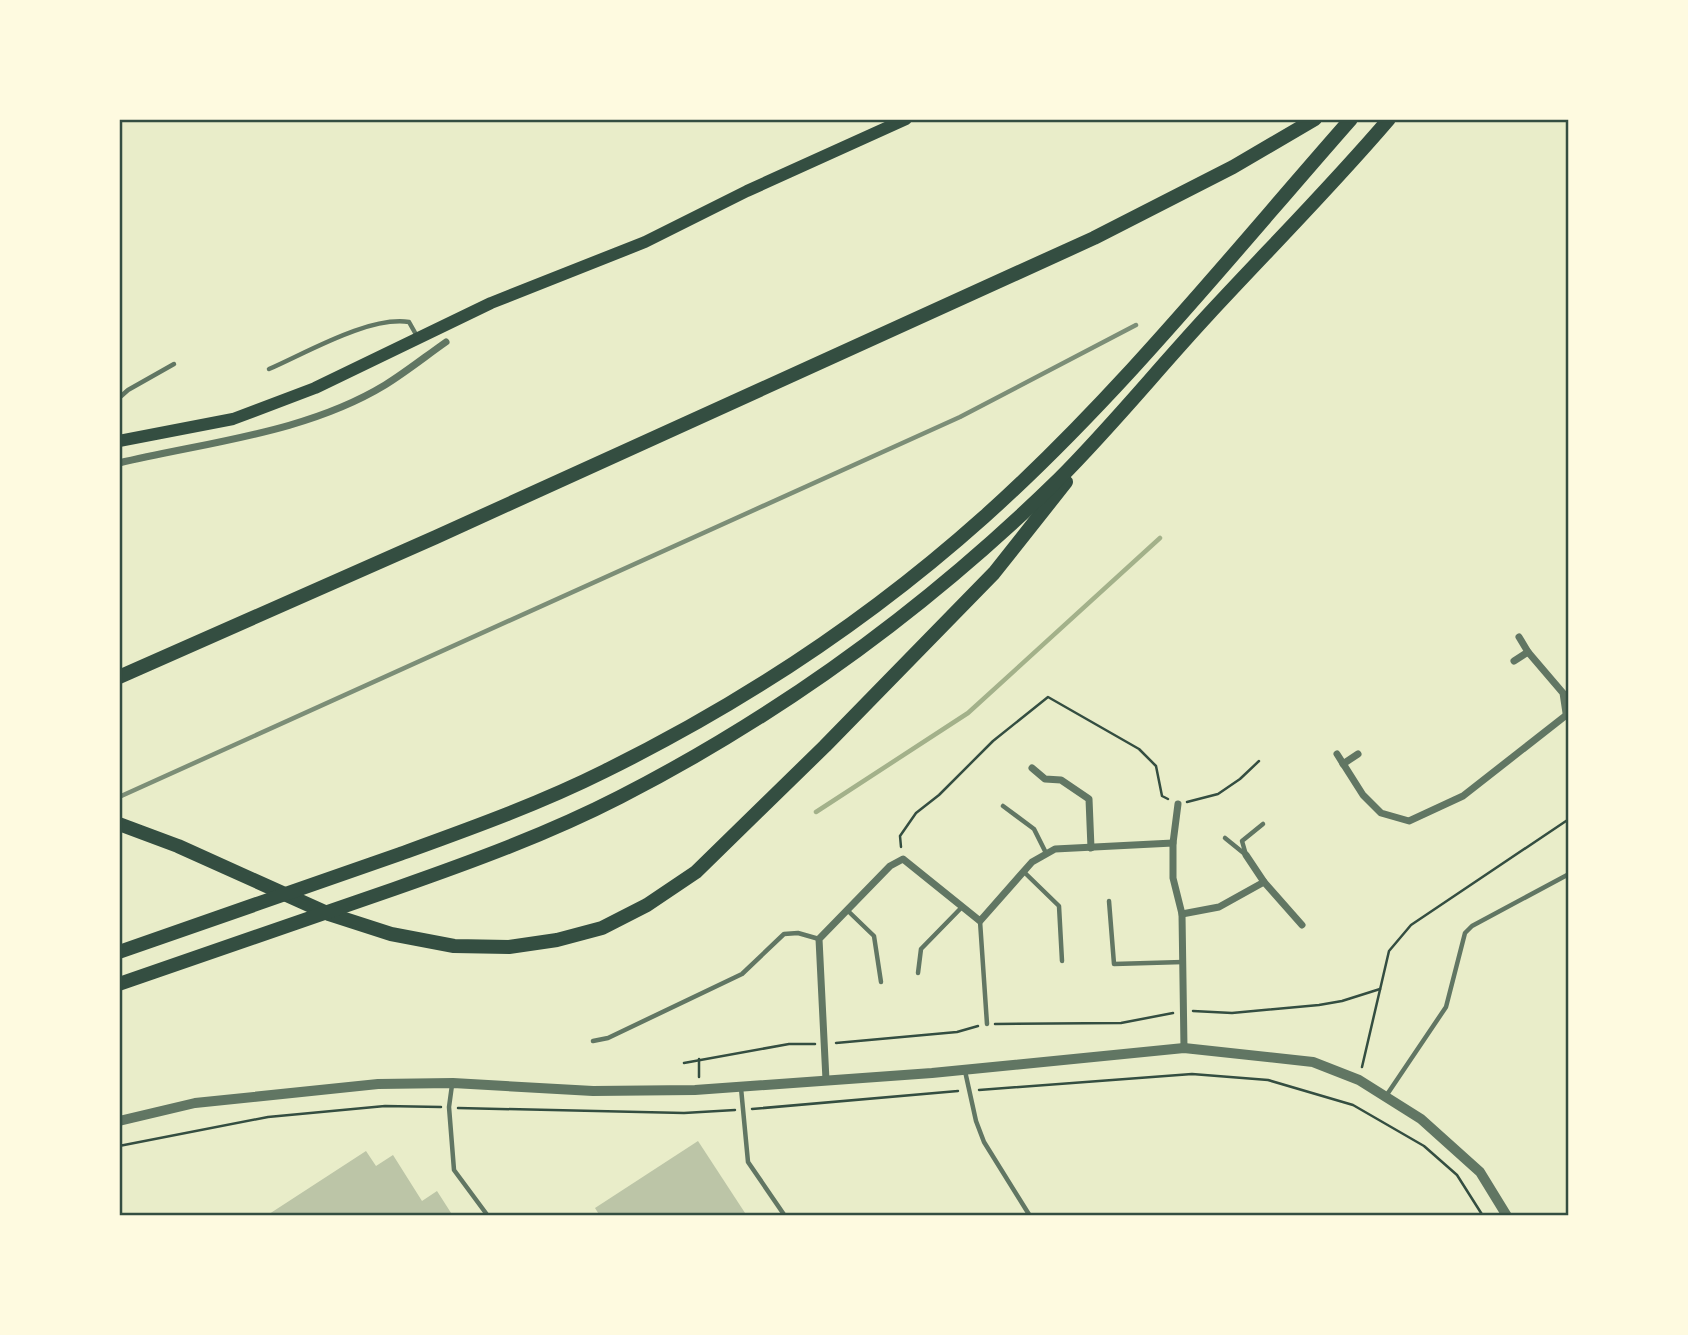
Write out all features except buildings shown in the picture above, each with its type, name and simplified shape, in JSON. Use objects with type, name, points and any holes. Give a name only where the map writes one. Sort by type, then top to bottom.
[{"type":"highway","points":[[119,677],[436,537],[1094,238],[1233,167],[1315,119]]},
{"type":"highway","points":[[119,952],[448,836],[604,772],[684,730],[840,632],[983,518],[1045,460],[1180,314],[1351,119]]},
{"type":"highway","points":[[119,984],[445,871],[533,837],[617,798],[698,755],[777,707],[920,602],[1061,476],[1389,119]]},
{"type":"highway","points":[[119,824],[178,846],[329,914],[391,934],[454,946],[509,947],[557,940],[602,928],[647,905],[696,872],[825,746],[994,573],[1119,415]]},
{"type":"main road","points":[[119,441],[233,419],[315,388],[491,303],[645,242],[747,191],[906,119]]},
{"type":"street","points":[[119,463],[279,428],[319,415],[386,385],[446,342]]},
{"type":"street","points":[[1337,754],[1363,795],[1381,813],[1409,821],[1463,796],[1568,713],[1563,693],[1528,652],[1519,637]]},
{"type":"street","points":[[1514,661],[1528,652]]},
{"type":"street","points":[[1343,764],[1358,754]]},
{"type":"street","points":[[1032,768],[1045,779],[1061,780],[1089,799],[1091,848]]},
{"type":"street","points":[[1178,804],[1173,843],[1173,878],[1182,914],[1184,1048]]},
{"type":"street","points":[[827,1080],[819,939],[890,866],[903,859],[980,922],[1032,862],[1055,849],[1173,843]]},
{"type":"street","points":[[1246,855],[1264,882],[1302,925]]},
{"type":"street","points":[[1182,914],[1219,907],[1264,882]]},
{"type":"street","points":[[119,1121],[195,1103],[378,1084],[453,1083],[593,1091],[695,1090],[965,1070],[1184,1048],[1313,1062],[1359,1080],[1421,1119],[1480,1172],[1507,1216]]},
{"type":"lane","points":[[269,369],[370,324],[396,320],[409,322],[418,338]]},
{"type":"lane","points":[[119,398],[128,390],[174,365]]},
{"type":"lane","points":[[1003,806],[1034,829],[1046,854]]},
{"type":"lane","points":[[1246,855],[1242,841],[1263,824]]},
{"type":"lane","points":[[1225,838],[1246,855]]},
{"type":"lane","points":[[1024,872],[1059,906],[1062,961]]},
{"type":"lane","points":[[1386,1097],[1446,1007],[1465,933],[1472,926],[1569,874]]},
{"type":"lane","points":[[1109,901],[1114,964],[1183,962]]},
{"type":"lane","points":[[918,973],[921,949],[962,907]]},
{"type":"lane","points":[[847,910],[874,936],[881,982]]},
{"type":"lane","points":[[980,922],[987,1024]]},
{"type":"lane","points":[[593,1041],[608,1038],[742,974],[784,934],[798,933],[819,939]]},
{"type":"lane","points":[[965,1070],[976,1121],[984,1142],[1030,1216]]},
{"type":"lane","points":[[453,1083],[449,1107],[454,1170],[488,1216]]},
{"type":"lane","points":[[741,1087],[748,1162],[785,1216]]},
{"type":"path","points":[[1178,804],[1218,793],[1240,779],[1259,761]]},
{"type":"path","points":[[1359,1080],[1389,951],[1411,925],[1569,819]]},
{"type":"path","points":[[684,1063],[789,1044],[824,1044],[877,1037],[957,1032],[987,1024],[1121,1023],[1184,1011],[1233,1013],[1319,1004],[1342,1001],[1380,989]]},
{"type":"path","points":[[695,1090],[699,1059]]},
{"type":"path","points":[[119,1146],[268,1116],[386,1106],[684,1113],[1192,1074],[1268,1080],[1353,1105],[1424,1146],[1457,1175],[1483,1216]]},
{"type":"waterway","points":[[816,812],[968,713],[1160,538]]},
{"type":"railway","points":[[119,797],[960,417],[1136,325]]}]
